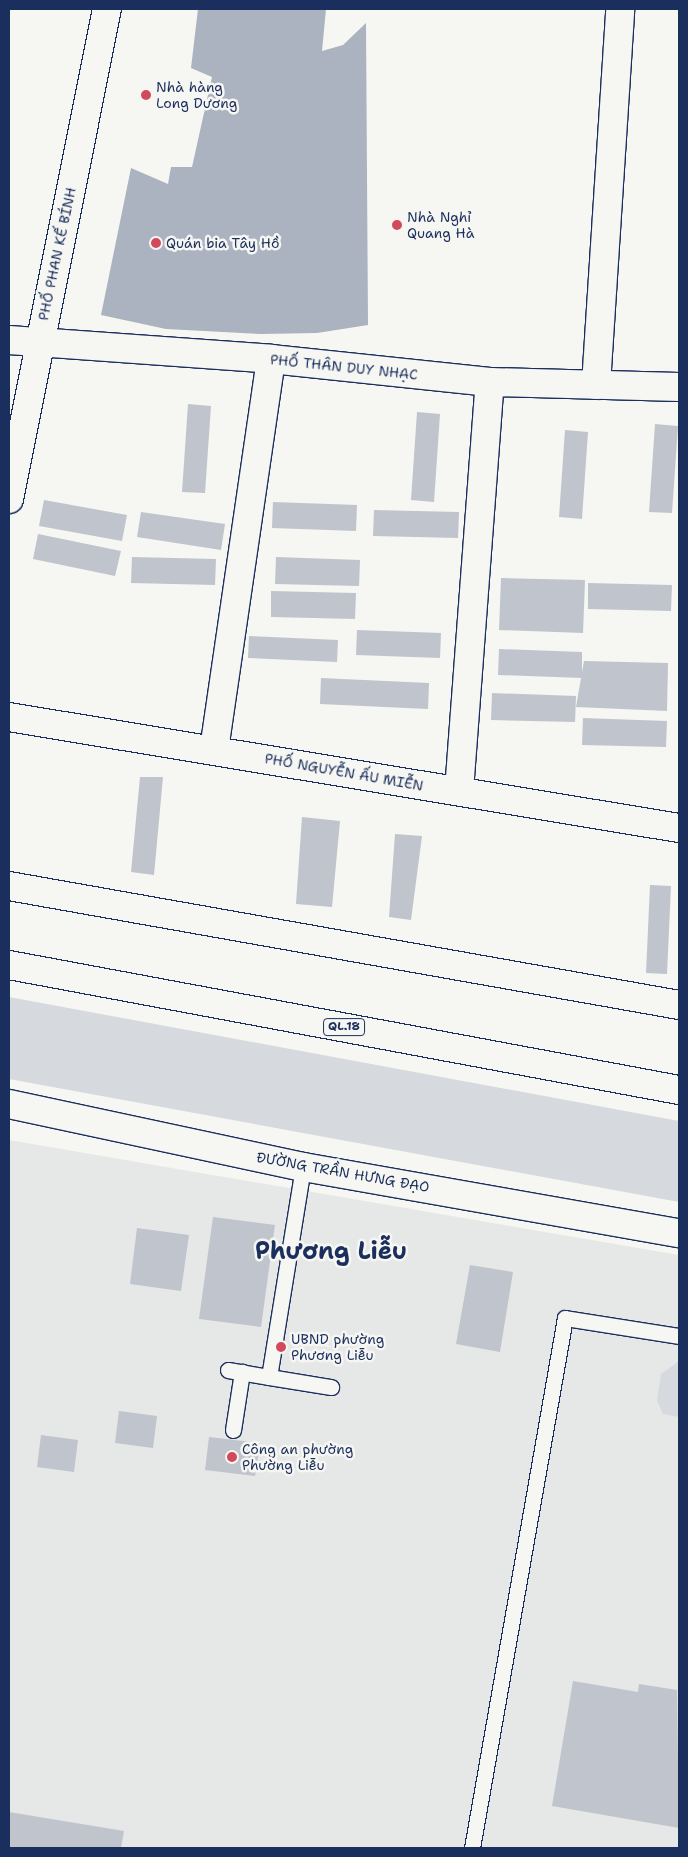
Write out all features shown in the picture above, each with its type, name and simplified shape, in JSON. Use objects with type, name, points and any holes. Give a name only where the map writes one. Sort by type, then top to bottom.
[{"type":"main road","name":"PHỐ PHAN KẾ BÍNH","points":[[9,499],[107,9]]},
{"type":"main road","points":[[596,386],[620,9]]},
{"type":"main road","name":"PHỐ THÂN DUY NHẠC","points":[[9,340],[271,359],[490,382],[679,387]]},
{"type":"main road","points":[[214,750],[271,359]]},
{"type":"main road","points":[[460,791],[490,382]]},
{"type":"main road","name":"PHỐ NGUYỄN ẤU MIỄN","points":[[9,717],[679,828]]},
{"type":"main road","points":[[9,886],[679,1005]]},
{"type":"main road","name":"QL.18","points":[[9,965],[679,1090]]},
{"type":"main road","name":"ĐƯỜNG TRẦN HƯNG ĐẠO","points":[[9,1104],[303,1167],[679,1232]]},
{"type":"lane","points":[[269,1377],[303,1167]]},
{"type":"lane","points":[[472,1848],[565,1318],[679,1336]]},
{"type":"lane","points":[[233,1430],[235,1371],[330,1387]]},
{"type":"shaded area","points":[[198,9],[326,9],[322,51],[343,45],[366,23],[368,325],[317,333],[261,334],[166,329],[101,315],[131,168],[168,184],[171,167],[192,167],[212,77],[191,68]]},
{"type":"shaded area","points":[[9,997],[679,1121],[679,1202],[9,1079]]},
{"type":"shaded area","points":[[9,1140],[679,1255],[679,1848],[9,1848]]},
{"type":"shaded area","points":[[679,1361],[679,1417],[663,1414],[657,1401],[661,1374]]},
{"type":"building","points":[[188,404],[211,406],[205,493],[182,492]]},
{"type":"building","points":[[417,412],[440,414],[434,502],[411,500]]},
{"type":"building","points":[[655,424],[678,426],[672,513],[649,512]]},
{"type":"building","points":[[565,430],[588,432],[582,519],[559,517]]},
{"type":"building","points":[[44,500],[127,515],[122,541],[39,526]]},
{"type":"building","points":[[273,502],[357,505],[356,531],[272,528]]},
{"type":"building","points":[[374,510],[459,512],[458,538],[373,536]]},
{"type":"building","points":[[141,512],[225,524],[221,550],[137,537]]},
{"type":"building","points":[[38,534],[121,551],[115,576],[33,559]]},
{"type":"building","points":[[132,557],[216,559],[215,585],[131,583]]},
{"type":"building","points":[[276,557],[360,560],[359,586],[275,584]]},
{"type":"building","points":[[501,578],[585,580],[583,633],[499,630]]},
{"type":"building","points":[[588,583],[672,585],[671,611],[588,609]]},
{"type":"building","points":[[271,591],[356,593],[355,619],[271,617]]},
{"type":"building","points":[[357,630],[441,633],[440,658],[356,655]]},
{"type":"building","points":[[249,636],[338,640],[337,662],[248,658]]},
{"type":"building","points":[[499,649],[582,652],[582,678],[498,675]]},
{"type":"building","points":[[584,661],[668,663],[667,711],[576,707]]},
{"type":"building","points":[[321,678],[429,683],[428,709],[320,704]]},
{"type":"building","points":[[492,693],[576,696],[575,722],[491,720]]},
{"type":"building","points":[[583,718],[667,721],[666,747],[582,745]]},
{"type":"building","points":[[140,777],[163,777],[154,875],[131,872]]},
{"type":"building","points":[[302,817],[340,821],[332,907],[296,904]]},
{"type":"building","points":[[395,834],[422,836],[411,920],[389,917]]},
{"type":"building","points":[[650,885],[671,886],[667,974],[646,973]]},
{"type":"building","points":[[213,1217],[275,1225],[261,1327],[199,1319]]},
{"type":"building","points":[[137,1228],[189,1235],[181,1291],[130,1284]]},
{"type":"building","points":[[470,1265],[513,1272],[500,1352],[456,1344]]},
{"type":"building","points":[[119,1411],[157,1416],[153,1448],[115,1443]]},
{"type":"building","points":[[41,1435],[78,1440],[74,1472],[37,1467]]},
{"type":"building","name":"Công an phường Phường Liễu","points":[[209,1437],[260,1443],[255,1476],[205,1470]]},
{"type":"building","points":[[573,1681],[638,1692],[639,1684],[677,1690],[679,1828],[552,1806]]},
{"type":"building","points":[[9,1812],[124,1831],[121,1848],[9,1848]]},
{"type":"place","name":"Nhà hàng Long Dương","points":[[146,95]]},
{"type":"place","name":"Nhà Nghỉ Quang Hà","points":[[397,225]]},
{"type":"place","name":"Quán bia Tây Hồ","points":[[156,243]]},
{"type":"place","name":"UBND phường Phương Liễu","points":[[281,1347]]},
{"type":"place","name":"Công an phường Phường Liễu","points":[[232,1457]]},
{"type":"district","name":"Phương Liễu","points":[[331,1252]]}]
